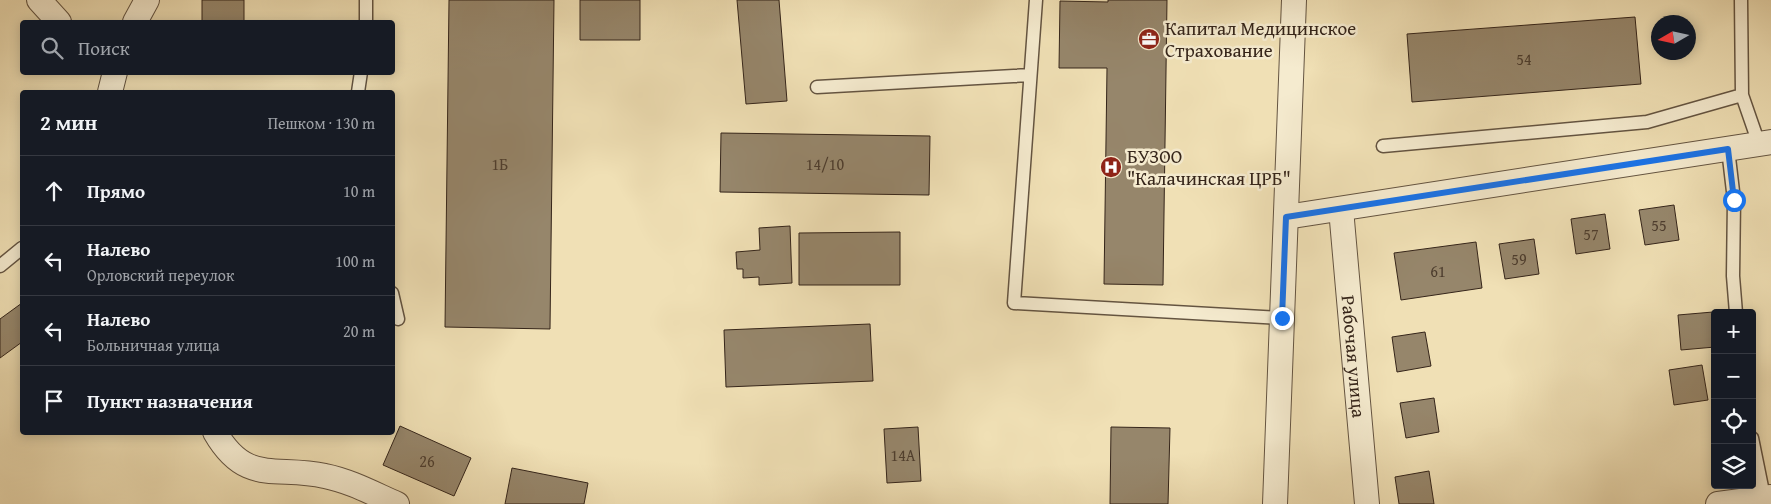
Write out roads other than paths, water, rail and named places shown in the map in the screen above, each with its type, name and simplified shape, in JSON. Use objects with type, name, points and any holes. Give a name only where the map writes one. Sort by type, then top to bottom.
[{"type":"street","points":[[39,0],[57,20]]},
{"type":"street","points":[[136,20],[146,0]]},
{"type":"street","points":[[1276,504],[1294,0]]},
{"type":"street","points":[[110,90],[114,75]]},
{"type":"street","points":[[1286,217],[1765,143]]},
{"type":"street","name":"Рабочая улица","points":[[1341,209],[1367,504]]},
{"type":"street","points":[[217,435],[225,450],[240,463],[262,471],[325,476],[397,504]]},
{"type":"street","points":[[1719,504],[1768,497]]},
{"type":"lane","points":[[366,0],[366,20]]},
{"type":"lane","points":[[1036,0],[1014,303],[1282,318]]},
{"type":"lane","points":[[1741,0],[1742,95],[1765,143]]},
{"type":"lane","points":[[358,90],[360,75]]},
{"type":"lane","points":[[817,88],[1030,75]]},
{"type":"lane","points":[[1383,146],[1647,122],[1742,95]]},
{"type":"lane","points":[[1728,149],[1734,200],[1733,276],[1736,309]]},
{"type":"lane","points":[[0,266],[20,250]]},
{"type":"lane","points":[[395,306],[398,319]]},
{"type":"lane","points":[[1754,444],[1768,497]]},
{"type":"place","name":"Капитал Медицинское Страхование","points":[[1149,39]]},
{"type":"place","name":"БУЗОО \"Калачинская ЦРБ\"","points":[[1111,167]]}]
